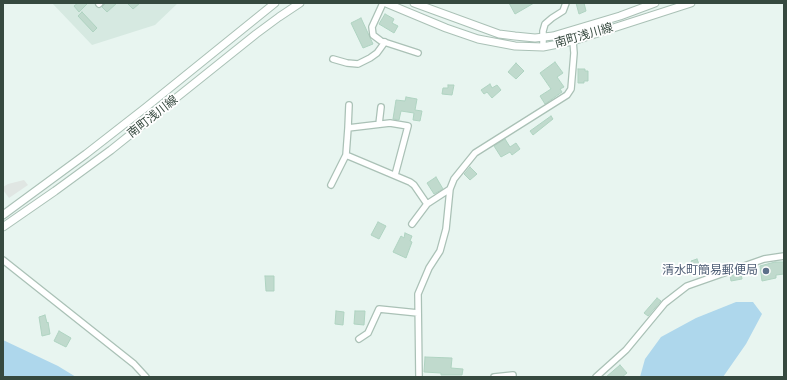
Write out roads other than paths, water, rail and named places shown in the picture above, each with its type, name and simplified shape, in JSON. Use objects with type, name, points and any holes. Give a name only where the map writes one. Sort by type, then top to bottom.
[{"type":"street","name":"南町浅川線","points":[[3,227],[55,192],[111,150],[279,17],[300,3]]},
{"type":"street","name":"南町浅川線","points":[[384,3],[478,39],[515,46],[543,47],[573,41],[690,3]]},
{"type":"street","points":[[384,3],[375,20],[372,32],[378,39],[418,52]]},
{"type":"street","name":"南町浅川線","points":[[414,3],[499,34],[521,37],[553,36],[655,3]]},
{"type":"street","points":[[543,47],[545,24],[563,11],[566,3]]},
{"type":"street","name":"南町浅川線","points":[[3,215],[86,154],[145,108],[271,4]]},
{"type":"street","points":[[271,4],[279,17]]},
{"type":"street","points":[[419,377],[418,294],[440,251],[446,229],[450,189],[454,179],[475,153],[567,95],[571,89],[574,53],[573,41]]},
{"type":"street","points":[[333,59],[358,64],[377,53],[385,42]]},
{"type":"street","points":[[331,185],[346,155],[349,105]]},
{"type":"street","points":[[379,124],[381,107]]},
{"type":"street","points":[[348,128],[390,123],[408,126],[395,175]]},
{"type":"street","points":[[346,155],[395,175],[414,185],[427,204]]},
{"type":"street","points":[[412,224],[427,204],[450,189]]},
{"type":"street","points":[[596,377],[626,350],[665,303],[687,286],[764,259],[784,256]]},
{"type":"street","points":[[3,260],[134,364],[146,377]]},
{"type":"street","points":[[360,338],[368,333],[379,309],[418,313]]},
{"type":"street","points":[[494,377],[513,375]]},
{"type":"place","name":"清水町簡易郵便局","points":[[766,271]]}]
